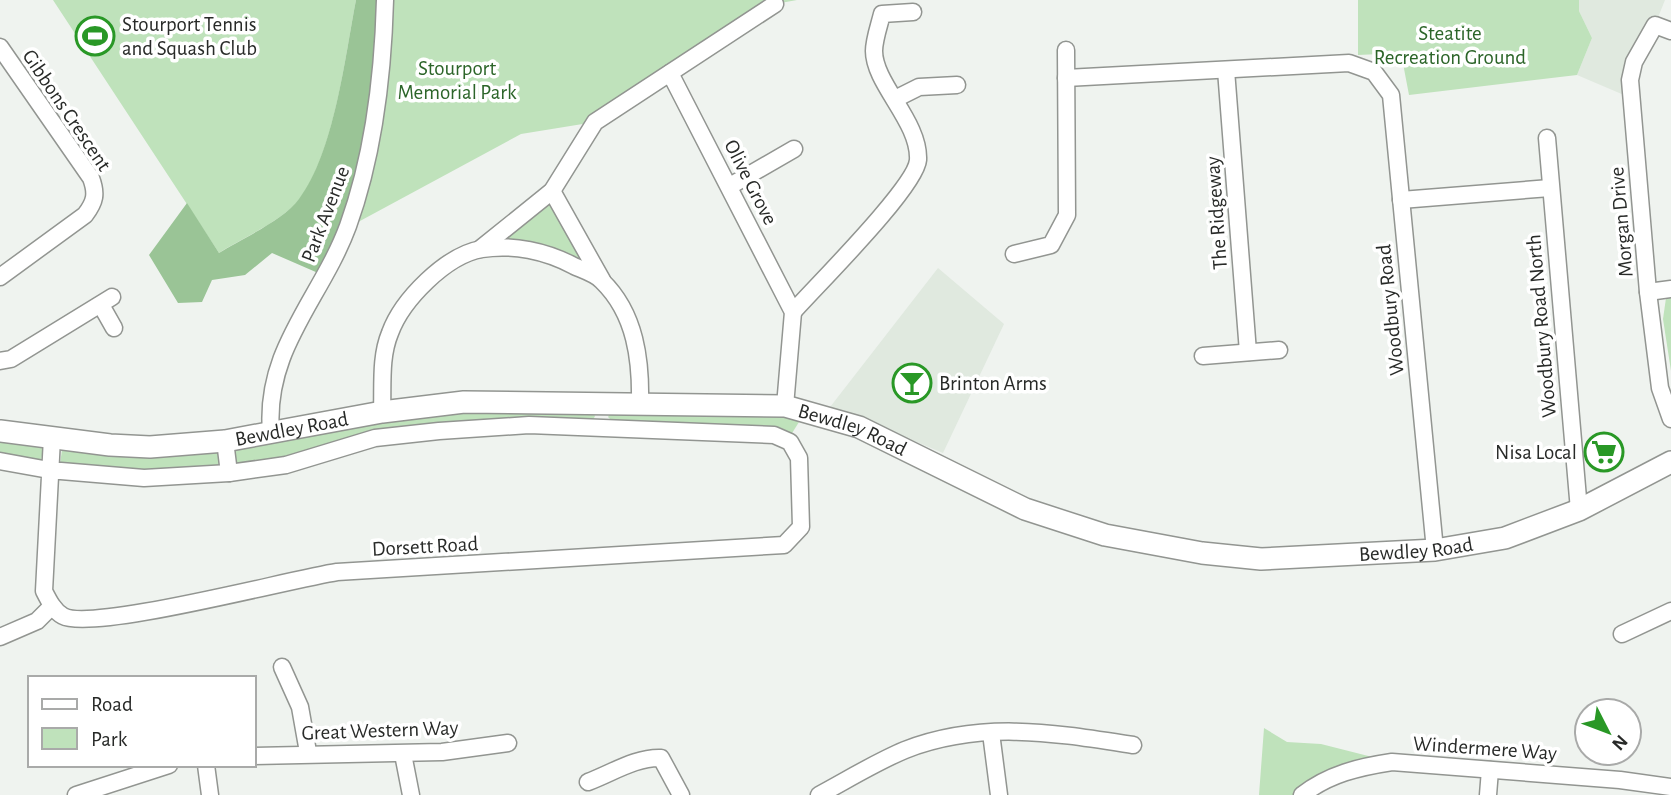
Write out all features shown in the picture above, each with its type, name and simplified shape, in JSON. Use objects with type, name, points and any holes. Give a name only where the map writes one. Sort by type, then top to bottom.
[{"type":"main road","name":"Bewdley Road","points":[[0,431],[150,447],[225,441],[382,412],[464,402],[785,406],[859,427],[1025,509],[1105,535],[1202,553],[1261,559],[1435,550],[1505,538],[1579,510],[1671,462]]},
{"type":"street","name":"Park Avenue","points":[[271,432],[268,404],[275,369],[347,228],[373,145],[385,0]]},
{"type":"street","points":[[382,412],[384,355],[390,331],[410,300],[435,273],[480,249],[552,191],[595,122],[775,4]]},
{"type":"street","points":[[785,406],[793,312],[887,208],[909,181],[918,163],[913,134],[874,52],[882,15],[913,12]]},
{"type":"street","name":"Morgan Drive","points":[[1671,31],[1655,25],[1634,61],[1630,80],[1648,292],[1660,388],[1671,419]]},
{"type":"street","name":"Gibbons Crescent","points":[[0,47],[91,178],[96,190],[94,203],[85,215],[0,277]]},
{"type":"street","points":[[1014,254],[1051,244],[1067,215],[1066,50]]},
{"type":"street","name":"Woodbury Road","points":[[1226,70],[1349,63],[1374,72],[1391,95],[1435,550]]},
{"type":"street","points":[[1066,78],[1226,70]]},
{"type":"street","name":"The Ridgeway","points":[[1226,70],[1248,352]]},
{"type":"street","name":"Olive Grove","points":[[670,73],[793,312]]},
{"type":"street","points":[[895,99],[919,87],[957,85]]},
{"type":"street","name":"Woodbury Road North","points":[[1547,138],[1579,510]]},
{"type":"street","points":[[730,186],[794,149]]},
{"type":"street","points":[[1401,200],[1550,188]]},
{"type":"street","points":[[552,191],[630,326],[638,347],[640,404]]},
{"type":"street","points":[[480,249],[529,249],[562,259],[602,280]]},
{"type":"street","points":[[0,266],[22,262]]},
{"type":"street","points":[[1648,292],[1671,289]]},
{"type":"street","points":[[0,361],[11,359],[107,301],[114,328]]},
{"type":"street","points":[[1203,356],[1279,350]]},
{"type":"street","points":[[604,428],[605,402]]},
{"type":"street","name":"Bewdley Road","points":[[0,461],[49,470],[144,478],[229,473],[286,465],[375,438],[529,425],[774,435],[790,442],[799,458],[801,527]]},
{"type":"street","points":[[0,637],[37,621],[52,606],[44,591],[52,438]]},
{"type":"street","points":[[225,441],[229,473]]},
{"type":"street","name":"Dorsett Road","points":[[52,606],[64,617],[79,620],[128,616],[296,578],[337,572],[784,545],[801,527]]},
{"type":"street","points":[[1622,634],[1671,611]]},
{"type":"street","points":[[282,667],[300,707],[308,752]]},
{"type":"street","points":[[819,795],[905,750],[970,734],[1036,730],[1133,745]]},
{"type":"street","points":[[991,733],[999,795]]},
{"type":"street","name":"Great Western Way","points":[[256,756],[308,752],[403,754],[508,743]]},
{"type":"street","points":[[403,754],[411,795]]},
{"type":"street","points":[[588,782],[618,771],[644,757],[662,758],[681,795]]},
{"type":"street","name":"Windermere Way","points":[[1302,795],[1327,778],[1364,766],[1392,762],[1490,770],[1620,787],[1671,787]]},
{"type":"street","points":[[76,795],[163,767]]},
{"type":"street","points":[[206,767],[210,795]]},
{"type":"street","points":[[1488,795],[1490,770]]},
{"type":"shaded area","points":[[1579,0],[1665,0],[1655,25],[1634,62],[1631,98],[1577,75],[1592,38],[1579,11]]},
{"type":"shaded area","name":"Brinton Arms","points":[[938,268],[1004,324],[943,453],[859,418],[827,411]]},
{"type":"green space","points":[[53,0],[356,0],[330,132],[311,181],[299,200],[272,222],[219,253]]},
{"type":"green space","points":[[356,0],[385,0],[372,145],[325,276],[272,253],[245,275],[212,280],[202,302],[178,303],[149,255],[187,203],[219,253],[262,229],[292,207],[311,180],[330,131]]},
{"type":"green space","name":"Stourport Memorial Park","points":[[385,0],[797,0],[775,4],[595,122],[521,134],[347,228]]},
{"type":"green space","name":"Steatite Recreation Ground","points":[[1358,0],[1579,0],[1579,11],[1592,38],[1577,75],[1409,95],[1401,53],[1358,55]]},
{"type":"green space","points":[[552,191],[602,280],[562,259],[480,249]]},
{"type":"green space","points":[[1671,297],[1671,371],[1663,319],[1666,298]]},
{"type":"green space","points":[[464,408],[592,411],[595,416],[592,422],[439,427],[243,468],[233,460],[236,449]]},
{"type":"green space","points":[[613,409],[804,414],[789,438],[614,423],[608,417]]},
{"type":"green space","points":[[0,434],[44,441],[41,462],[0,454]]},
{"type":"green space","points":[[63,443],[212,448],[220,456],[218,470],[144,475],[60,464]]},
{"type":"green space","points":[[1264,728],[1287,742],[1321,744],[1392,762],[1302,795],[1259,795]]},
{"type":"place","name":"Stourport Tennis and Squash Club","points":[[95,36]]},
{"type":"place","name":"Brinton Arms","points":[[912,383]]},
{"type":"place","name":"Nisa Local","points":[[1604,452]]}]
